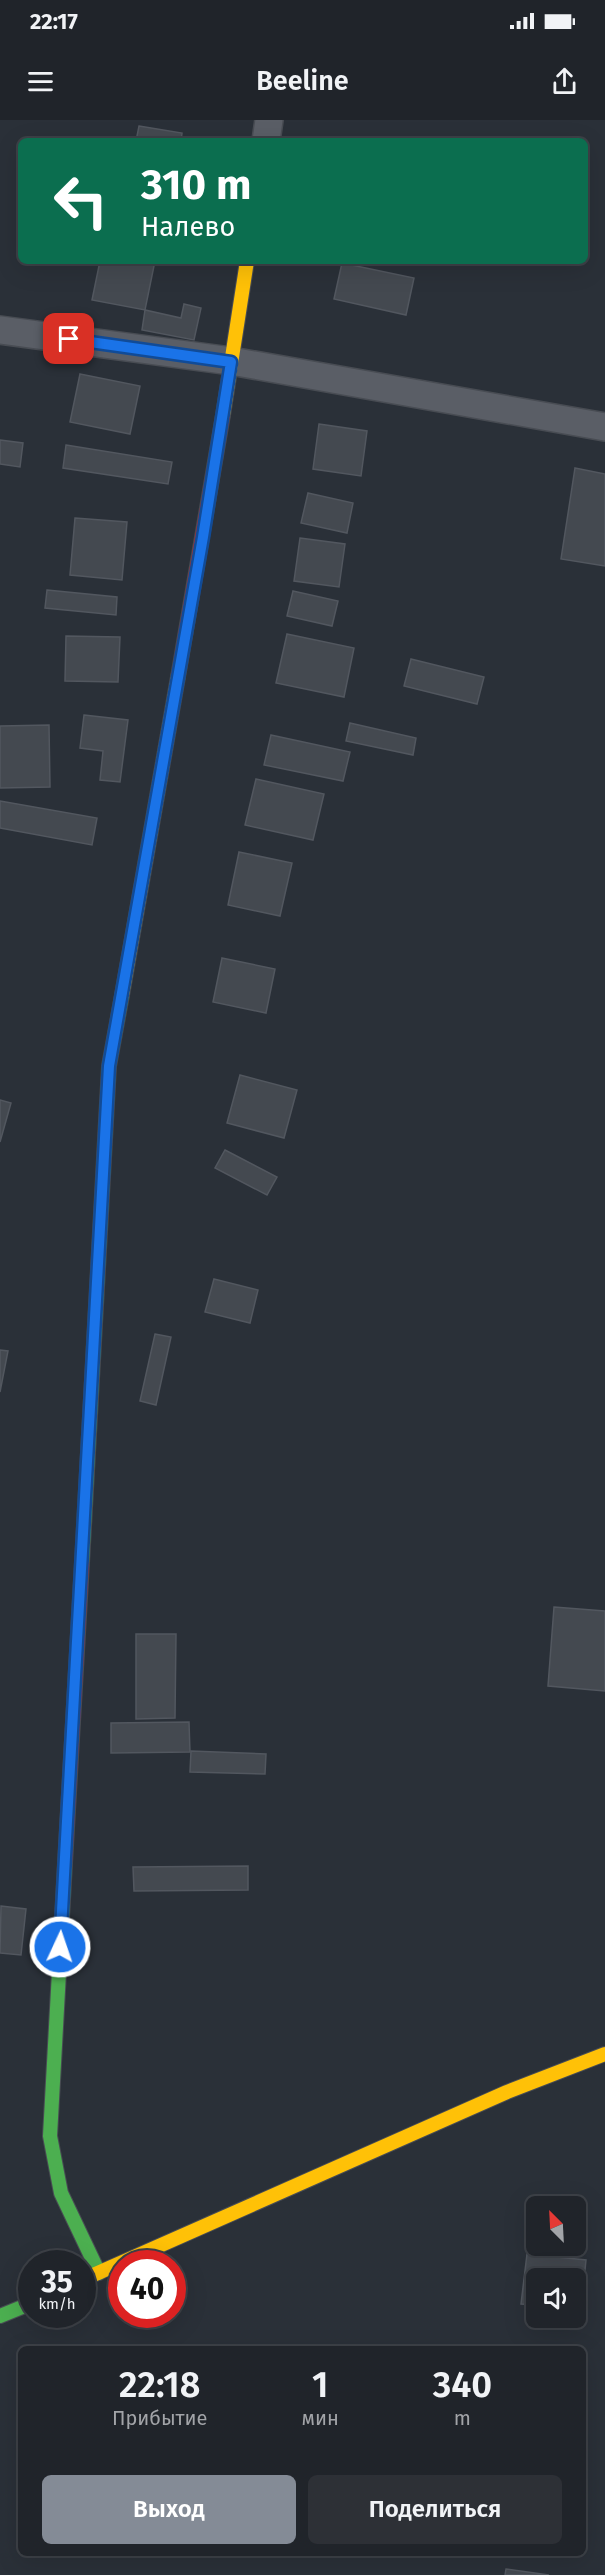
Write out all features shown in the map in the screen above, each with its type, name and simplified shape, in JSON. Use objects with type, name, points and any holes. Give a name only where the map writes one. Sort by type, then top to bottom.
[{"type":"street","points":[[266,138],[269,120]]},
{"type":"street","points":[[99,2273],[61,2193],[50,2136],[109,1066],[203,537],[247,264]]},
{"type":"street","points":[[0,330],[231,362],[605,427]]},
{"type":"street","points":[[96,2274],[507,2092],[605,2054]]},
{"type":"street","points":[[0,2316],[18,2308]]},
{"type":"building","points":[[139,126],[182,133],[181,138],[137,138]]},
{"type":"building","points":[[99,264],[154,264],[145,310],[92,300]]},
{"type":"building","points":[[342,264],[414,278],[406,315],[334,299]]},
{"type":"building","points":[[184,304],[201,308],[194,340],[142,330],[145,310],[181,318]]},
{"type":"building","points":[[80,374],[140,386],[130,434],[70,422]]},
{"type":"building","points":[[319,424],[367,431],[361,476],[313,469]]},
{"type":"building","points":[[0,440],[23,443],[20,467],[0,464]]},
{"type":"building","points":[[66,445],[172,462],[168,484],[63,468]]},
{"type":"building","points":[[575,468],[605,474],[605,566],[561,559]]},
{"type":"building","points":[[308,493],[353,503],[347,533],[301,523]]},
{"type":"building","points":[[75,518],[127,522],[122,580],[70,575]]},
{"type":"building","points":[[300,538],[345,544],[339,587],[294,581]]},
{"type":"building","points":[[47,590],[117,597],[116,615],[45,608]]},
{"type":"building","points":[[293,591],[338,601],[332,626],[287,616]]},
{"type":"building","points":[[287,634],[354,648],[344,697],[276,683]]},
{"type":"building","points":[[66,636],[120,637],[118,682],[65,681]]},
{"type":"building","points":[[411,659],[484,677],[477,704],[404,686]]},
{"type":"building","points":[[84,715],[128,720],[120,782],[100,780],[103,751],[80,748]]},
{"type":"building","points":[[350,723],[416,738],[413,755],[346,741]]},
{"type":"building","points":[[49,725],[50,787],[0,788],[0,726]]},
{"type":"building","points":[[271,735],[350,752],[343,781],[264,765]]},
{"type":"building","points":[[256,779],[324,794],[313,840],[245,825]]},
{"type":"building","points":[[0,801],[97,818],[92,845],[0,828]]},
{"type":"building","points":[[239,852],[292,863],[280,916],[228,905]]},
{"type":"building","points":[[222,958],[275,969],[266,1013],[213,1002]]},
{"type":"building","points":[[240,1075],[297,1090],[284,1138],[227,1123]]},
{"type":"building","points":[[0,1100],[11,1103],[0,1142]]},
{"type":"building","points":[[225,1150],[277,1177],[267,1195],[215,1168]]},
{"type":"building","points":[[214,1279],[258,1290],[250,1323],[205,1312]]},
{"type":"building","points":[[155,1334],[171,1337],[156,1405],[140,1401]]},
{"type":"building","points":[[0,1350],[8,1351],[0,1392]]},
{"type":"building","points":[[554,1607],[605,1611],[605,1691],[548,1686]]},
{"type":"building","points":[[136,1634],[176,1634],[175,1718],[136,1719]]},
{"type":"building","points":[[189,1722],[190,1752],[111,1753],[111,1723]]},
{"type":"building","points":[[191,1751],[266,1754],[265,1774],[190,1772]]},
{"type":"building","points":[[248,1866],[248,1890],[134,1891],[133,1867]]},
{"type":"building","points":[[1,1906],[26,1909],[21,1955],[0,1953]]},
{"type":"building","points":[[527,2256],[586,2260],[585,2268],[526,2268],[526,2304],[521,2304]]},
{"type":"building","points":[[506,2569],[549,2575],[505,2575]]},
{"type":"traffic: fast","points":[[82,1563],[109,1066],[122,995]]},
{"type":"traffic: fast","points":[[65,1863],[50,2136],[61,2193],[99,2273]]},
{"type":"traffic: fast","points":[[0,2316],[18,2309]]},
{"type":"traffic: slow","points":[[223,415],[247,264]]},
{"type":"traffic: slow","points":[[122,995],[178,677]]},
{"type":"traffic: slow","points":[[96,2274],[507,2092],[605,2054]]},
{"type":"traffic: jam","points":[[178,677],[223,415]]},
{"type":"traffic: jam","points":[[65,1863],[82,1563]]},
{"type":"route","points":[[60,1947],[109,1066],[203,537],[231,362],[69,339]]}]
